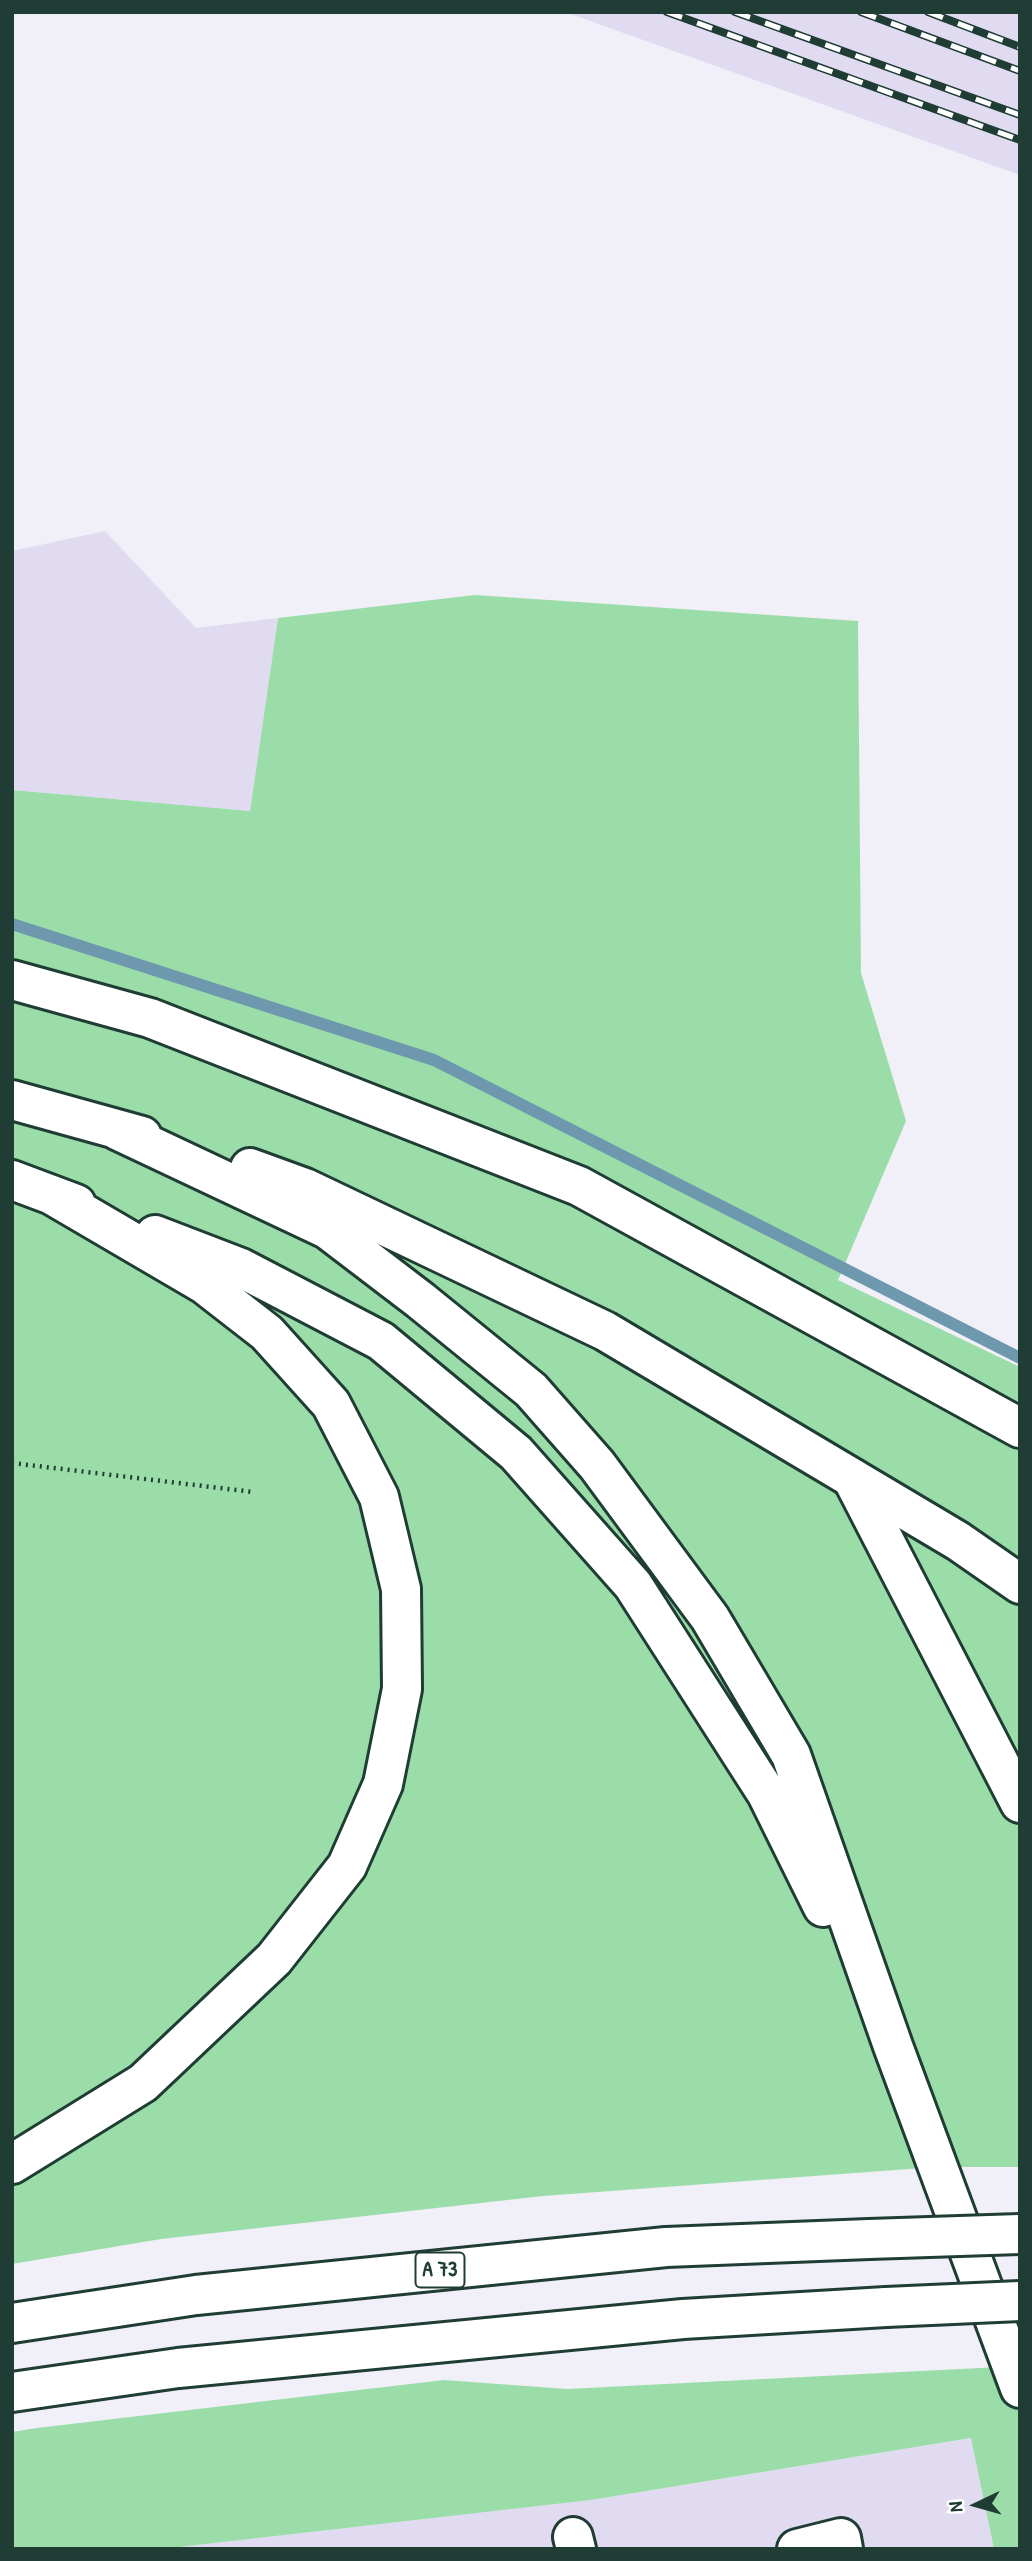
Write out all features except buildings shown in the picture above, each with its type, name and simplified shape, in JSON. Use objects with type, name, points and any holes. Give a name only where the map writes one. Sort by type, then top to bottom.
[{"type":"main road","points":[[12,980],[150,1018],[579,1186],[1020,1428]]},
{"type":"main road","points":[[12,1100],[215,1156],[318,1194],[605,1331],[958,1541],[1020,1584]]},
{"type":"main road","points":[[117,1130],[327,1229],[421,1300],[531,1390],[597,1465],[710,1618],[791,1755],[893,2046],[1020,2388]]},
{"type":"main road","points":[[12,1180],[241,1268],[381,1341],[516,1453],[633,1585],[752,1771],[893,2046]]},
{"type":"main road","points":[[12,2164],[143,2083],[274,1959],[347,1866],[383,1784],[402,1689],[401,1589],[379,1497],[331,1404],[267,1333],[204,1284],[52,1195]]},
{"type":"main road","points":[[852,1478],[1020,1803]]},
{"type":"main road","name":"A 73","points":[[12,2323],[196,2295],[666,2247],[1020,2234]]},
{"type":"main road","points":[[12,2392],[178,2368],[683,2319],[1020,2301]]},
{"type":"main road","points":[[797,2549],[841,2538],[843,2549]]},
{"type":"path","points":[[12,1463],[253,1492]]},
{"type":"shaded area","points":[[565,12],[1020,12],[1020,175]]},
{"type":"shaded area","points":[[105,531],[196,628],[278,618],[250,811],[12,790],[12,551]]},
{"type":"shaded area","points":[[972,2438],[994,2549],[162,2549],[591,2500]]},
{"type":"green space","points":[[475,595],[858,621],[861,973],[906,1121],[838,1280],[1020,1367],[1020,2167],[936,2167],[543,2196],[161,2239],[12,2264],[12,790],[250,811],[278,618]]},
{"type":"green space","points":[[1020,2366],[1020,2549],[994,2549],[971,2438],[591,2500],[162,2549],[12,2549],[12,2432],[444,2380],[567,2389]]},
{"type":"waterway","points":[[12,924],[434,1060],[1020,1358]]},
{"type":"railway","points":[[667,12],[1020,140]]},
{"type":"railway","points":[[735,12],[1020,115]]},
{"type":"railway","points":[[861,12],[1020,71]]},
{"type":"railway","points":[[928,12],[1020,47]]}]
